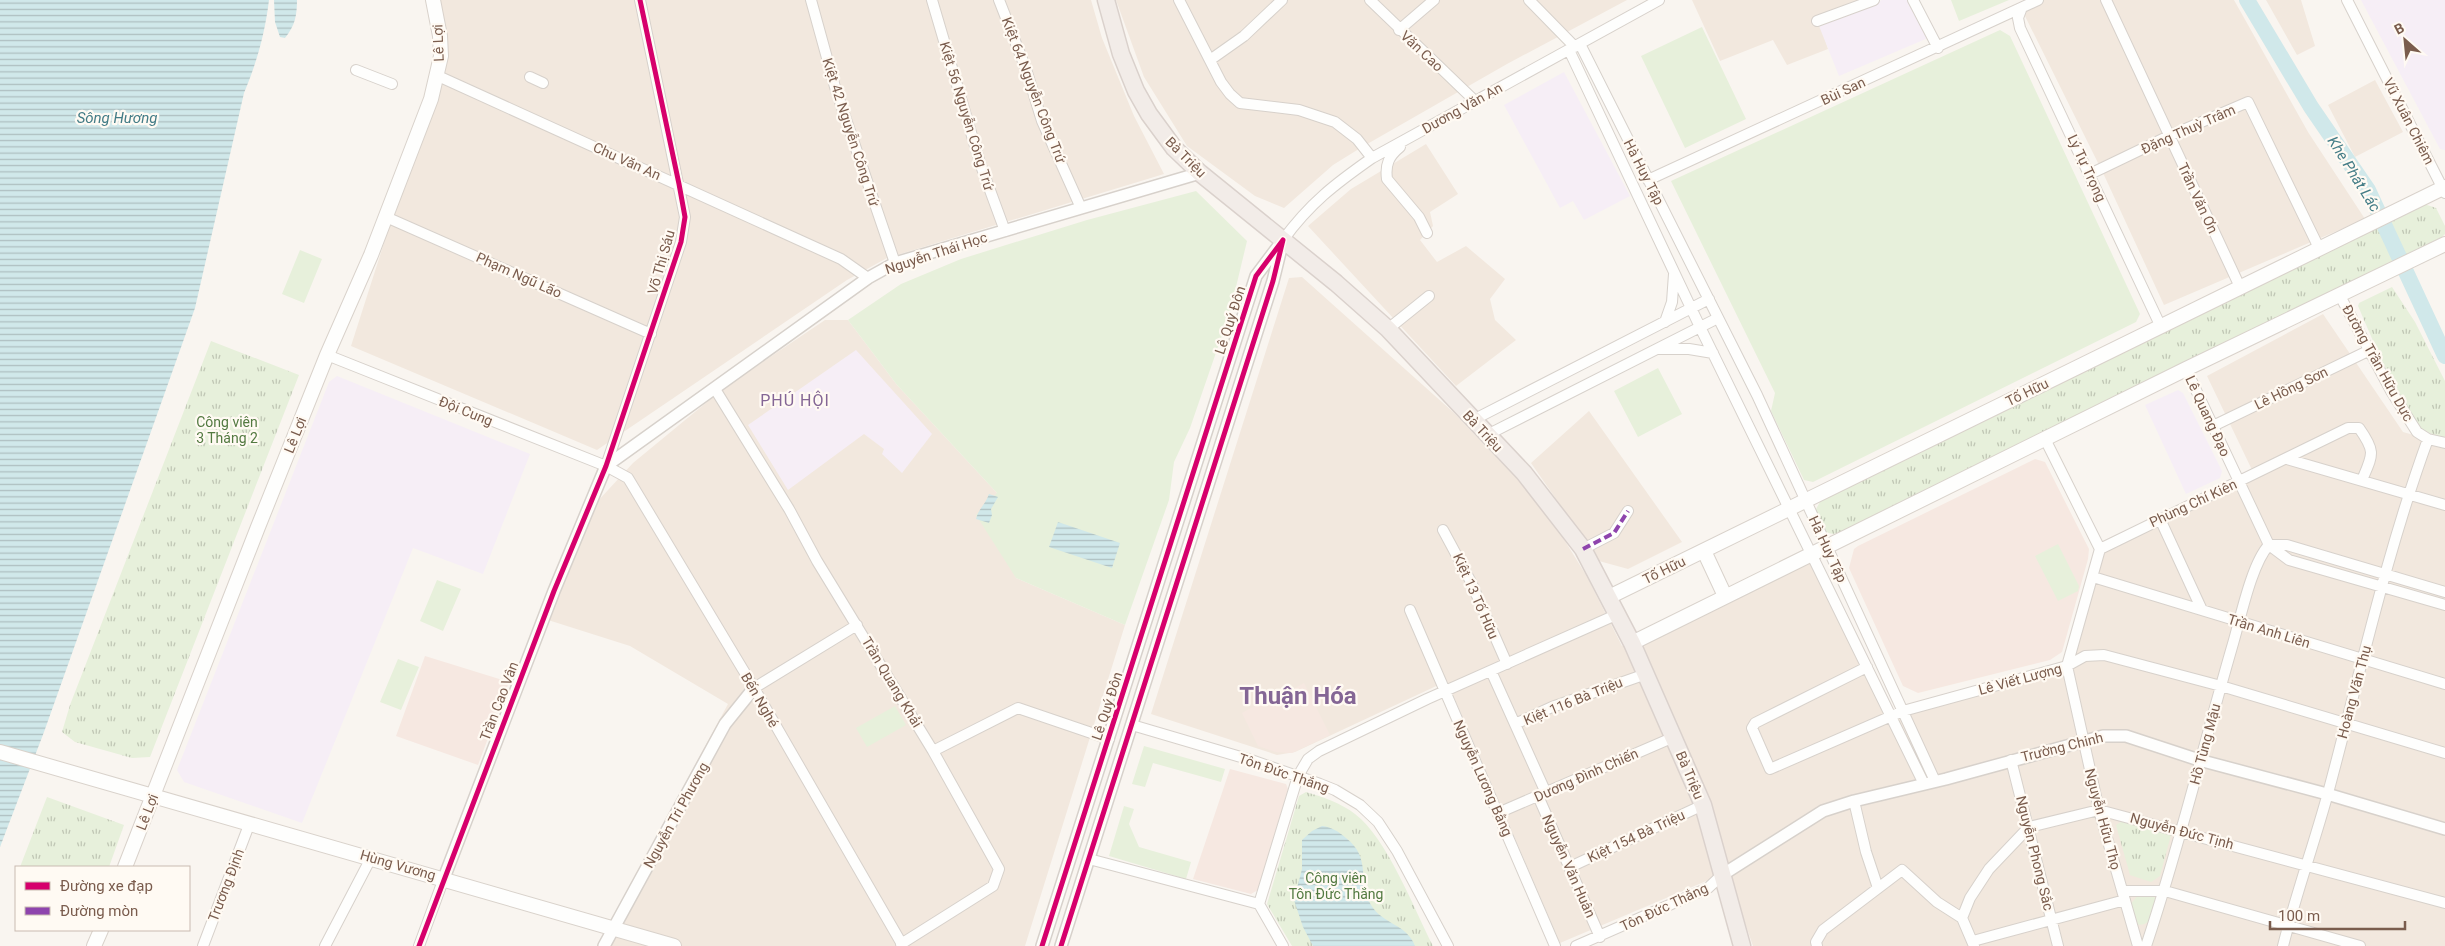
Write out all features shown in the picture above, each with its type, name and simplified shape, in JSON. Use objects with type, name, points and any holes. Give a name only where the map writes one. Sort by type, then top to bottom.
[{"type":"highway","name":"Bà Triệu","points":[[1106,0],[1121,54],[1149,114],[1174,148],[1200,173],[1388,329],[1542,494],[1583,549],[1632,643],[1703,806],[1742,946]]},
{"type":"main road","name":"Lê Lợi","points":[[126,866],[327,355],[386,217],[431,99],[438,76],[441,56],[440,36],[433,0]]},
{"type":"main road","name":"Tố Hữu","points":[[1609,597],[1806,502],[2319,248],[2444,189]]},
{"type":"main road","points":[[1632,643],[2186,368],[2445,244]]},
{"type":"main road","points":[[1704,551],[1725,596]]},
{"type":"main road","name":"Hùng Vương","points":[[0,752],[249,825],[444,878],[674,946]]},
{"type":"main road","points":[[94,946],[101,931]]},
{"type":"street","name":"Võ Thị Sáu","points":[[606,466],[652,334],[681,242],[685,217],[680,184],[640,0]]},
{"type":"street","name":"Kiệt 42 Nguyễn Công Trứ","points":[[811,0],[835,87],[895,263]]},
{"type":"street","name":"Kiệt 56 Nguyễn Công Trứ","points":[[932,0],[980,163],[1005,231]]},
{"type":"street","name":"Kiệt 64 Nguyễn Công Trứ","points":[[999,0],[1026,69],[1042,121],[1081,208]]},
{"type":"street","points":[[1179,0],[1225,88],[1240,104],[1299,110],[1336,122],[1357,140],[1372,158]]},
{"type":"street","points":[[1210,60],[1244,36],[1282,0]]},
{"type":"street","name":"Văn Cao","points":[[1370,0],[1399,30],[1475,101]]},
{"type":"street","points":[[1399,30],[1434,0]]},
{"type":"street","points":[[1529,0],[1575,47]]},
{"type":"street","name":"Dương Văn An","points":[[1283,240],[1303,213],[1333,185],[1372,158],[1659,0]]},
{"type":"street","points":[[1817,21],[1874,0]]},
{"type":"street","points":[[1913,0],[1938,48]]},
{"type":"street","name":"Bùi San","points":[[1648,180],[2021,10],[2038,0]]},
{"type":"street","name":"Trần Văn Ơn","points":[[2106,0],[2240,287]]},
{"type":"street","name":"Vũ Xuân Chiêm","points":[[2347,0],[2444,189]]},
{"type":"street","name":"Lý Tự Trọng","points":[[2021,10],[2018,18],[2020,28],[2161,326]]},
{"type":"street","name":"Hà Huy Tập","points":[[1575,47],[1623,129],[1709,299],[1903,710],[1929,783]]},
{"type":"street","name":"Hà Huy Tập","points":[[1575,47],[1609,136],[1700,327],[1791,509],[1890,715],[1929,783]]},
{"type":"street","points":[[356,70],[392,84]]},
{"type":"street","name":"Chu Văn An","points":[[438,76],[680,184],[738,214],[841,259],[868,278]]},
{"type":"street","points":[[530,77],[543,83]]},
{"type":"street","name":"Đặng Thuỳ Trâm","points":[[2090,174],[2169,136],[2248,102],[2319,248]]},
{"type":"street","points":[[1609,136],[1623,129]]},
{"type":"street","points":[[1413,135],[1392,154],[1387,162],[1387,179],[1419,217],[1427,233]]},
{"type":"street","name":"Nguyễn Thái Học","points":[[606,466],[868,278],[895,263],[1200,173]]},
{"type":"street","name":"Phạm Ngũ Lão","points":[[386,217],[652,334]]},
{"type":"street","points":[[1652,226],[1668,220]]},
{"type":"street","name":"Lê Quý Đôn","points":[[1042,946],[1256,276],[1283,240]]},
{"type":"street","name":"Lê Quý Đôn","points":[[1061,946],[1273,281],[1283,240]]},
{"type":"street","name":"Hà Huy Tập","points":[[1665,322],[1672,302],[1674,271]]},
{"type":"street","name":"Đường Trần Hữu Dực","points":[[2339,294],[2409,421],[2417,432],[2428,439],[2445,443]]},
{"type":"street","points":[[1388,329],[1428,296]]},
{"type":"street","points":[[1473,420],[1709,299]]},
{"type":"street","points":[[1487,435],[1718,318]]},
{"type":"street","points":[[1654,349],[1683,349],[1713,354]]},
{"type":"street","name":"Lê Hồng Sơn","points":[[2213,426],[2370,350]]},
{"type":"street","name":"Đội Cung","points":[[327,355],[606,466]]},
{"type":"street","name":"Lê Quang Đạo","points":[[2186,368],[2269,545],[2288,560],[2445,605]]},
{"type":"street","name":"Trần Quang Khải","points":[[714,389],[789,509],[817,561],[933,751],[999,869],[993,886],[902,945]]},
{"type":"street","name":"Phùng Chí Kiên","points":[[2100,549],[2288,459],[2348,428],[2359,428],[2372,449],[2371,460],[2362,480]]},
{"type":"street","points":[[2045,438],[2100,549]]},
{"type":"street","name":"Hoàng Văn Thụ","points":[[2283,946],[2305,865],[2328,794],[2362,659],[2408,494],[2428,439]]},
{"type":"street","points":[[2288,459],[2445,505]]},
{"type":"street","name":"Bến Nghé","points":[[606,466],[628,478],[754,688],[902,945]]},
{"type":"street","name":"Trần Cao Vân","points":[[419,946],[554,591],[606,466]]},
{"type":"street","points":[[1195,466],[1212,471]]},
{"type":"street","points":[[1583,549],[1614,533],[1628,511]]},
{"type":"street","points":[[2160,519],[2202,610]]},
{"type":"street","name":"Kiệt 13 Tố Hữu","points":[[1444,530],[1471,582],[1507,664]]},
{"type":"street","points":[[2269,545],[2287,545],[2445,592]]},
{"type":"street","name":"Hồ Tùng Mậu","points":[[2146,946],[2165,891],[2199,760],[2239,622],[2260,554],[2269,545]]},
{"type":"street","name":"Nguyễn Hữu Thọ","points":[[2100,549],[2066,666],[2099,810],[2138,946]]},
{"type":"street","name":"Trần Anh Liên","points":[[2093,577],[2445,684]]},
{"type":"street","name":"Nguyễn Lương Bằng","points":[[1410,610],[1556,946]]},
{"type":"street","points":[[1259,904],[1298,776],[1301,768],[1313,754],[1618,614]]},
{"type":"street","points":[[754,688],[857,625]]},
{"type":"street","name":"Lê Viết Lượng","points":[[1867,667],[1754,723],[1752,728],[1770,769],[1903,710],[2066,666],[2085,656],[2104,655],[2221,686],[2445,753]]},
{"type":"street","points":[[1491,671],[1515,724]]},
{"type":"street","name":"Kiệt 116 Bà Triệu","points":[[1542,794],[1515,724],[1552,707],[1646,674]]},
{"type":"street","name":"Nguyễn Tri Phương","points":[[604,946],[725,724],[754,688]]},
{"type":"street","points":[[933,751],[1018,708],[1109,739]]},
{"type":"street","points":[[1115,720],[1132,725]]},
{"type":"street","name":"Tôn Đức Thắng","points":[[1132,725],[1298,776],[1335,790],[1360,805],[1378,822],[1448,946]]},
{"type":"street","name":"Trường Chinh","points":[[1722,876],[1823,811],[1854,801],[1929,783],[2103,736],[2126,736],[2199,760],[2328,794],[2445,830]]},
{"type":"street","name":"Dương Đình Chiến","points":[[1498,813],[1674,737]]},
{"type":"street","name":"Nguyễn Phong Sắc","points":[[2011,760],[2058,946]]},
{"type":"street","name":"Nguyễn Văn Huân","points":[[1542,794],[1600,937]]},
{"type":"street","points":[[1854,801],[1866,852],[1878,888]]},
{"type":"street","name":"Kiệt 154 Bà Triệu","points":[[1570,867],[1703,806]]},
{"type":"street","name":"Nguyễn Đức Tịnh","points":[[2029,827],[2099,810],[2445,903]]},
{"type":"street","name":"Trương Định","points":[[203,946],[249,825]]},
{"type":"street","points":[[1962,918],[1970,898],[1989,869],[2029,827]]},
{"type":"street","points":[[325,946],[371,858]]},
{"type":"street","points":[[1089,859],[1259,904],[1283,946]]},
{"type":"street","points":[[1816,946],[1816,942],[1823,930],[1902,870],[1937,902],[1962,918],[1974,943],[2124,895],[2165,891],[2360,946]]},
{"type":"street","name":"Tôn Đức Thắng","points":[[1576,946],[1708,888],[1722,876]]},
{"type":"street","points":[[1049,923],[1067,929]]},
{"type":"shaded area","points":[[429,0],[1091,0],[1102,38],[1134,116],[1164,174],[887,258],[847,280],[597,450],[351,346],[434,87],[437,43]]},
{"type":"shaded area","points":[[1116,0],[1627,0],[1507,64],[1362,147],[1333,165],[1284,208],[1255,196],[1187,146],[1144,77]]},
{"type":"shaded area","points":[[1692,0],[1876,0],[1820,23],[1828,49],[1787,65],[1773,40],[1720,61]]},
{"type":"shaded area","points":[[1882,0],[1911,0],[1928,38],[1839,76],[1819,26]]},
{"type":"shaded area","points":[[2044,0],[2234,0],[2308,132],[2365,219],[2164,305],[2104,175],[2023,12]]},
{"type":"shaded area","points":[[2266,0],[2301,0],[2315,46],[2297,55]]},
{"type":"shaded area","points":[[2361,0],[2445,0],[2445,150],[2440,149]]},
{"type":"shaded area","points":[[1564,72],[1630,196],[1584,220],[1573,201],[1560,208],[1504,105]]},
{"type":"shaded area","points":[[2375,80],[2403,132],[2355,157],[2328,105]]},
{"type":"shaded area","points":[[1426,144],[1458,194],[1430,212],[1433,226],[1420,240],[1437,262],[1466,246],[1505,279],[1490,299],[1495,320],[1516,340],[1456,386],[1308,226],[1351,189]]},
{"type":"shaded area","points":[[1302,277],[1453,412],[1544,507],[1586,575],[1622,646],[1810,554],[1885,712],[2065,664],[2096,547],[2253,472],[2207,376],[2323,314],[2403,432],[2445,444],[2445,946],[1753,946],[1729,877],[1711,879],[1560,943],[1447,681],[1295,752],[1277,755],[1151,714],[1289,278]]},
{"type":"shaded area","points":[[825,320],[848,320],[897,385],[997,493],[1016,578],[1125,625],[1025,946],[597,946],[728,704],[630,646],[548,620],[596,503],[633,463],[724,388]]},
{"type":"shaded area","points":[[856,350],[932,434],[902,473],[882,454],[884,449],[864,434],[788,490],[748,425]]},
{"type":"shaded area","points":[[337,376],[530,454],[483,574],[413,548],[302,823],[184,782],[177,770],[329,382]]},
{"type":"shaded area","points":[[2178,390],[2183,393],[2222,471],[2220,478],[2186,494],[2145,405]]},
{"type":"shaded area","points":[[1589,411],[1682,542],[1628,569],[1599,561],[1531,463]]},
{"type":"shaded area","points":[[2035,459],[2045,462],[2089,549],[2088,559],[2062,652],[2050,660],[1918,693],[1903,686],[1849,568],[1854,549]]},
{"type":"shaded area","points":[[425,656],[509,682],[478,765],[396,736]]},
{"type":"shaded area","points":[[1304,683],[1330,735],[1292,753],[1276,752],[1258,746],[1242,713],[1284,690],[1286,693]]},
{"type":"shaded area","points":[[1230,769],[1286,784],[1288,789],[1258,890],[1251,894],[1193,879]]},
{"type":"green space","points":[[1951,0],[2009,0],[1959,21]]},
{"type":"green space","points":[[1702,27],[1746,119],[1685,148],[1641,56]]},
{"type":"green space","points":[[2000,30],[2010,36],[2140,314],[2136,322],[1813,482],[1804,480],[1771,411],[1775,393],[1671,181]]},
{"type":"green space","points":[[1196,191],[1247,241],[1230,312],[1190,428],[1174,462],[1169,500],[1125,625],[1016,578],[976,515],[997,493],[897,385],[848,320],[901,284],[961,259],[1087,220]]},
{"type":"green space","points":[[2424,204],[2436,208],[2445,226],[2445,234],[2442,237],[1840,532],[1833,534],[1824,532],[1815,511],[1821,500]]},
{"type":"green space","points":[[300,250],[322,259],[304,303],[282,294]]},
{"type":"green space","points":[[2392,287],[2415,322],[2445,381],[2445,438],[2423,430],[2406,409],[2358,306],[2359,303]]},
{"type":"green space","name":"Công viên 3 Tháng 2","points":[[211,341],[299,375],[150,757],[132,758],[75,742],[62,732],[70,705]]},
{"type":"green space","points":[[1658,368],[1682,414],[1638,437],[1614,391]]},
{"type":"green space","points":[[2058,544],[2079,586],[2078,591],[2058,601],[2035,556]]},
{"type":"green space","points":[[437,580],[461,589],[443,631],[420,621]]},
{"type":"green space","points":[[398,659],[419,667],[401,710],[380,702]]},
{"type":"green space","points":[[895,706],[906,725],[867,747],[856,728]]},
{"type":"green space","points":[[1144,746],[1225,769],[1221,782],[1153,763],[1145,787],[1132,784]]},
{"type":"green space","name":"Công viên Tôn Đức Thắng","points":[[1306,792],[1344,807],[1367,825],[1399,875],[1433,946],[1292,946],[1267,904],[1299,796]]},
{"type":"green space","points":[[47,797],[124,825],[109,866],[20,866]]},
{"type":"green space","points":[[1124,806],[1134,809],[1129,824],[1139,847],[1191,862],[1186,879],[1109,856]]},
{"type":"green space","points":[[2126,819],[2166,829],[2171,835],[2160,876],[2151,882],[2130,875],[2116,825]]},
{"type":"green space","points":[[2138,895],[2154,896],[2156,900],[2151,918],[2148,922],[2141,925],[2135,924],[2130,905]]},
{"type":"water","name":"Sông Hương","points":[[0,0],[269,0],[260,47],[244,93],[195,308],[44,732],[0,847]]},
{"type":"water","points":[[274,0],[297,0],[295,20],[285,38],[280,37],[275,22]]},
{"type":"water","points":[[989,494],[998,497],[991,509],[992,515],[989,523],[976,519]]},
{"type":"water","points":[[1058,522],[1120,543],[1112,568],[1049,547]]},
{"type":"water","points":[[1322,826],[1329,827],[1338,832],[1354,846],[1362,862],[1365,887],[1371,905],[1381,916],[1406,933],[1415,946],[1313,946],[1303,927],[1294,900],[1302,869],[1302,840],[1312,831]]},
{"type":"waterway","name":"Khe Phát Lác","points":[[2247,0],[2311,107],[2368,190],[2445,356]]},
{"type":"marked path","points":[[1583,549],[1614,533],[1628,511]]},
{"type":"cycle path","points":[[419,946],[554,591],[606,466],[681,242],[685,217],[640,0]]},
{"type":"cycle path","points":[[1042,946],[1256,276],[1283,240],[1273,281],[1061,946]]},
{"type":"district","name":"PHÚ HỘI","points":[[795,400]]},
{"type":"district","name":"Thuận Hóa","points":[[1298,696]]}]
